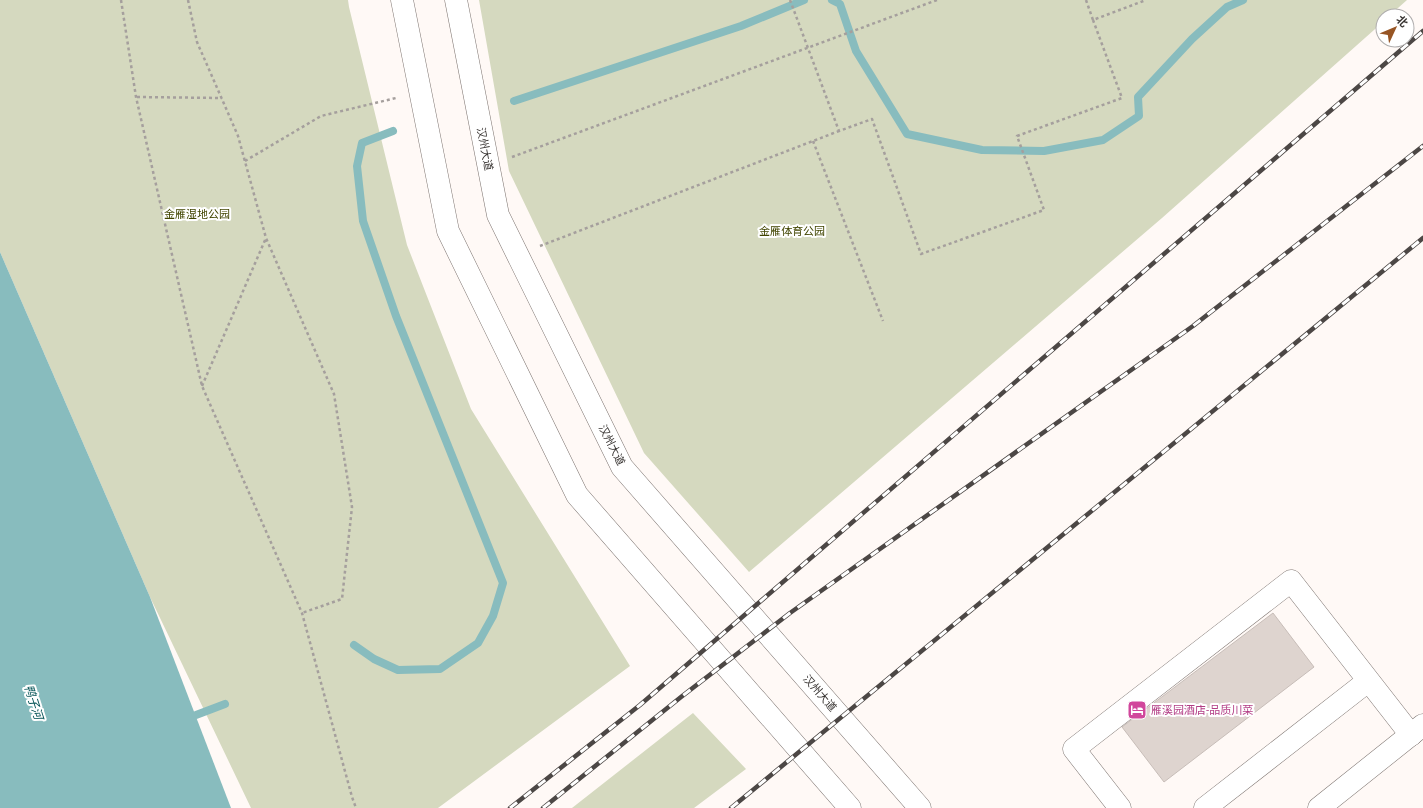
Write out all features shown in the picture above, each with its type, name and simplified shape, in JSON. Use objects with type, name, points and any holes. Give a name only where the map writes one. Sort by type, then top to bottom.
[{"type":"main road","points":[[402,0],[448,232],[578,495],[850,808]]},
{"type":"main road","name":"汉州大道","points":[[456,0],[498,215],[622,467],[920,808]]},
{"type":"main road","points":[[1120,808],[1074,749],[1291,581],[1368,681],[1417,730],[1319,808]]},
{"type":"main road","points":[[1205,808],[1368,681]]},
{"type":"path","points":[[121,0],[136,97],[202,386],[302,613],[356,808]]},
{"type":"path","points":[[188,0],[198,42],[238,136],[266,238],[334,394],[352,507],[342,599],[302,613]]},
{"type":"path","points":[[790,0],[839,131]]},
{"type":"path","points":[[489,166],[937,0]]},
{"type":"path","points":[[518,255],[872,119],[921,254],[1044,210],[1017,136],[1122,98],[1086,0]]},
{"type":"path","points":[[1093,20],[1146,0]]},
{"type":"path","points":[[245,161],[321,116],[420,92]]},
{"type":"path","points":[[136,97],[222,98]]},
{"type":"path","points":[[813,141],[883,322]]},
{"type":"path","points":[[202,386],[266,238]]},
{"type":"green space","name":"金雁湿地公园","points":[[0,0],[348,0],[407,245],[471,409],[630,666],[438,808],[251,808],[150,597],[0,252]]},
{"type":"green space","name":"金雁体育公园","points":[[479,0],[1407,0],[1398,8],[1375,8],[1375,29],[1162,218],[749,572],[644,453],[509,171]]},
{"type":"green space","points":[[693,713],[746,769],[694,808],[572,808]]},
{"type":"water","name":"鸭子河","points":[[0,252],[150,597],[231,808],[0,808]]},
{"type":"building","points":[[1273,613],[1314,667],[1164,782],[1122,727]]},
{"type":"waterway","points":[[514,101],[741,26],[804,0]]},
{"type":"waterway","points":[[832,0],[840,4],[856,51],[907,134],[982,150],[1044,151],[1103,140],[1139,116],[1138,97],[1192,39],[1227,7],[1243,0]]},
{"type":"waterway","points":[[354,645],[374,659],[398,670],[440,669],[478,643],[493,616],[503,583],[396,316],[363,221],[357,166],[362,143],[393,131]]},
{"type":"waterway","points":[[196,715],[225,704]]},
{"type":"railway","points":[[510,808],[640,705],[1423,31]]},
{"type":"railway","points":[[543,808],[681,697],[790,613],[1193,326],[1423,146]]},
{"type":"railway","points":[[731,808],[1423,238]]},
{"type":"place","name":"雁溪园酒店-品质川菜","points":[[1137,710]]}]
